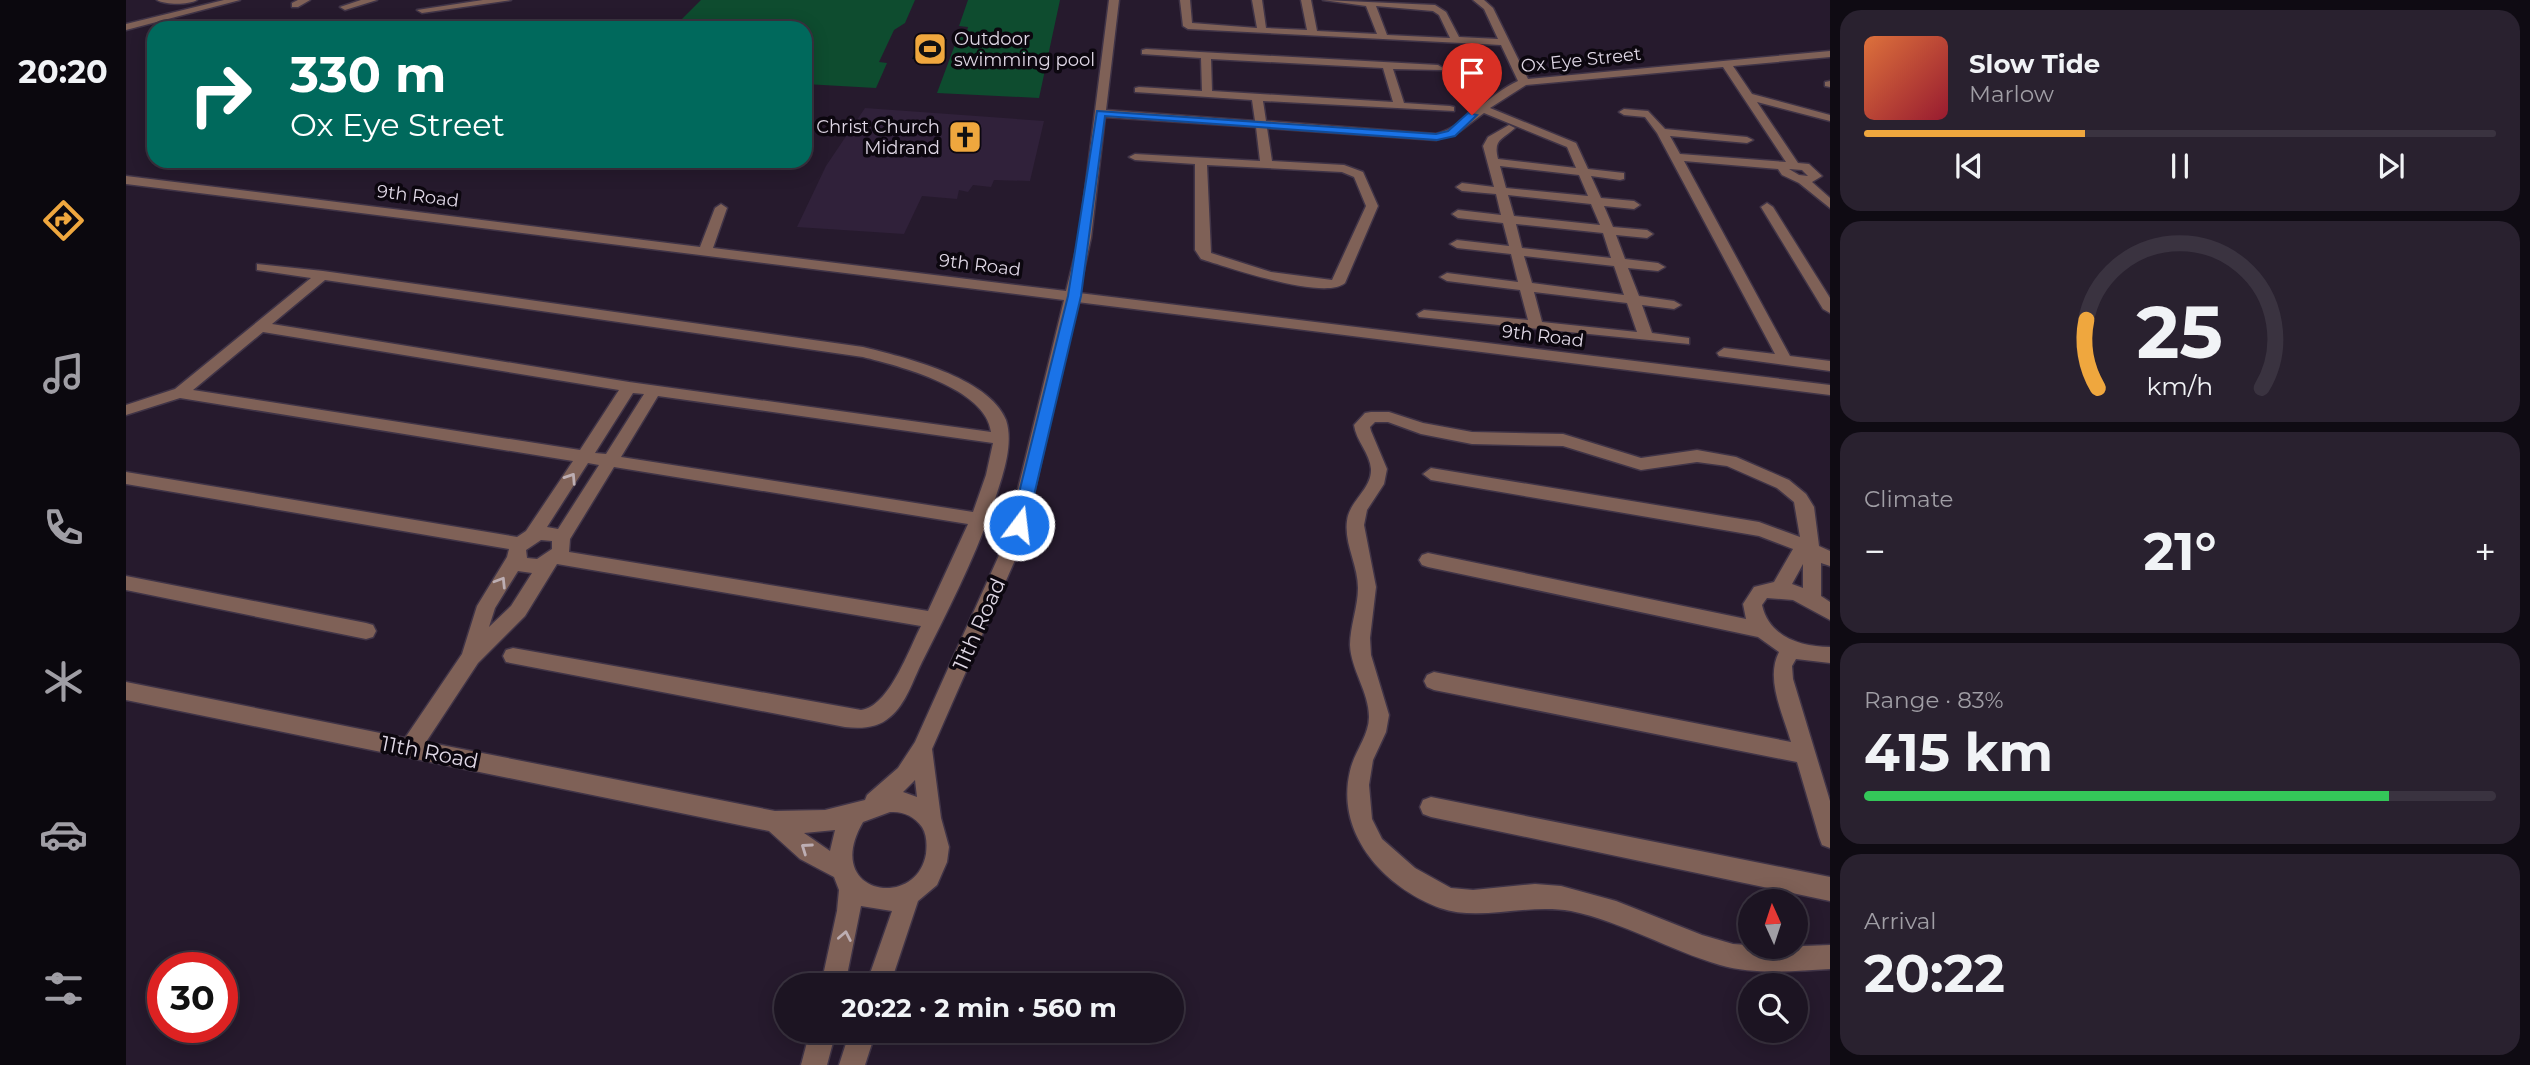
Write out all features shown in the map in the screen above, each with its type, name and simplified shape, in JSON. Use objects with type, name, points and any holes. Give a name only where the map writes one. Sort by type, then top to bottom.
[{"type":"street","points":[[162,0],[191,0],[212,19]]},
{"type":"street","points":[[151,21],[235,0]]},
{"type":"street","points":[[345,7],[372,0]]},
{"type":"street","points":[[422,10],[506,0]]},
{"type":"street","name":"11th Road","points":[[126,691],[775,822],[795,823],[863,810],[906,775],[922,749],[1014,542],[1074,296],[1101,113],[1114,0]]},
{"type":"street","points":[[1185,0],[1188,26],[1503,43]]},
{"type":"street","points":[[1256,0],[1262,31]]},
{"type":"street","points":[[1306,0],[1313,34]]},
{"type":"street","points":[[1328,0],[1435,8],[1443,14],[1456,40]]},
{"type":"street","points":[[1478,0],[1488,8],[1524,82]]},
{"type":"street","points":[[1370,2],[1383,38]]},
{"type":"street","points":[[126,27],[147,22]]},
{"type":"street","points":[[1146,52],[1438,68]]},
{"type":"street","name":"Ox Eye Street","points":[[1101,113],[1437,137],[1451,133],[1502,91],[1524,82],[1830,54]]},
{"type":"street","points":[[1206,56],[1207,94]]},
{"type":"street","points":[[1726,63],[1788,169]]},
{"type":"street","points":[[1387,66],[1399,106]]},
{"type":"street","points":[[1139,90],[1450,110]]},
{"type":"street","points":[[1257,97],[1266,163]]},
{"type":"street","points":[[1750,100],[1795,115],[1830,118]]},
{"type":"street","points":[[1798,100],[1830,107]]},
{"type":"street","points":[[1476,111],[1509,128],[1544,133]]},
{"type":"street","points":[[1476,111],[1572,145],[1608,230],[1646,336]]},
{"type":"street","points":[[1624,112],[1648,114],[1662,132],[1785,360]]},
{"type":"street","points":[[1509,128],[1490,141],[1506,219],[1536,325]]},
{"type":"street","points":[[1662,132],[1747,140]]},
{"type":"street","points":[[1135,157],[1201,160],[1266,163],[1353,171],[1364,182],[1372,206],[1335,285],[1269,276],[1206,256],[1202,250],[1201,160]]},
{"type":"street","points":[[1494,162],[1620,176]]},
{"type":"street","points":[[1679,163],[1810,169],[1810,178],[1830,204]]},
{"type":"street","points":[[1810,178],[1830,192]]},
{"type":"street","name":"9th Road","points":[[126,180],[1830,390]]},
{"type":"street","points":[[1462,187],[1634,205]]},
{"type":"street","points":[[705,251],[721,208]]},
{"type":"street","points":[[1767,208],[1830,309]]},
{"type":"street","points":[[1458,214],[1647,234]]},
{"type":"street","points":[[1457,244],[1658,267]]},
{"type":"street","points":[[262,267],[863,352],[969,391],[998,421],[1001,439],[979,519],[933,620],[886,710],[875,717],[860,720],[513,656]]},
{"type":"street","points":[[126,410],[180,393],[323,275]]},
{"type":"street","points":[[1447,277],[1674,305]]},
{"type":"street","points":[[1424,314],[1684,341]]},
{"type":"street","points":[[263,327],[629,387],[1001,439]]},
{"type":"street","points":[[1724,353],[1830,366]]},
{"type":"street","points":[[471,657],[486,606],[629,387]]},
{"type":"street","points":[[410,748],[471,657],[518,611],[654,390]]},
{"type":"street","points":[[180,393],[979,519]]},
{"type":"street","points":[[1812,599],[1805,508],[1793,491],[1730,461],[1698,456],[1641,464],[1563,440],[1472,438],[1421,428],[1390,417],[1371,417],[1362,425],[1362,433],[1379,467],[1376,487],[1360,503],[1354,524],[1367,584],[1366,612],[1359,633],[1361,654],[1380,717],[1363,761],[1358,784],[1358,809],[1363,830],[1376,850],[1439,896],[1476,903],[1530,896],[1558,897],[1594,905],[1720,953],[1759,959],[1830,957]]},
{"type":"street","points":[[1431,474],[1759,529],[1807,545],[1830,559]]},
{"type":"street","points":[[126,478],[523,546],[552,533],[555,553]]},
{"type":"street","points":[[1780,589],[1807,545]]},
{"type":"street","points":[[523,546],[528,567],[555,553],[933,620]]},
{"type":"street","points":[[1428,561],[1763,630]]},
{"type":"street","points":[[126,583],[366,631]]},
{"type":"street","points":[[1830,612],[1812,599],[1780,589],[1761,592],[1752,604],[1756,621],[1763,630],[1791,649],[1805,654],[1830,655]]},
{"type":"street","points":[[1791,649],[1781,671],[1830,837]]},
{"type":"street","points":[[1434,681],[1806,754]]},
{"type":"street","points":[[846,877],[867,897],[888,900],[909,895],[928,880],[938,860],[939,838],[930,819],[922,749]]},
{"type":"street","points":[[836,973],[849,911],[846,877],[838,850],[843,831],[863,810],[893,801],[914,806],[930,819]]},
{"type":"street","points":[[1431,807],[1830,889]]},
{"type":"street","name":"11th Road","points":[[775,822],[808,851],[846,877]]},
{"type":"street","points":[[882,973],[909,895]]},
{"type":"street","points":[[814,1065],[820,1043]]},
{"type":"street","points":[[852,1065],[859,1043]]},
{"type":"shaded area","name":"Outdoor swimming pool","points":[[921,37],[947,39],[938,61],[912,59]]},
{"type":"shaded area","points":[[865,108],[1044,121],[1030,181],[994,180],[991,187],[973,185],[968,192],[959,190],[957,199],[922,196],[904,234],[797,227],[826,166]]},
{"type":"green space","points":[[701,0],[915,0],[905,23],[894,30],[879,62],[887,63],[876,88],[812,84],[812,21],[680,21]]},
{"type":"green space","points":[[968,0],[1060,0],[1039,98],[937,93],[960,31],[967,31],[968,27],[959,26]]},
{"type":"place","name":"Outdoor swimming pool","points":[[930,49]]},
{"type":"place","name":"Christ Church Midrand","points":[[965,137]]},
{"type":"route","points":[[1019,525],[1074,296],[1085,238],[1101,113],[1422,137],[1451,133],[1472,115]]}]
